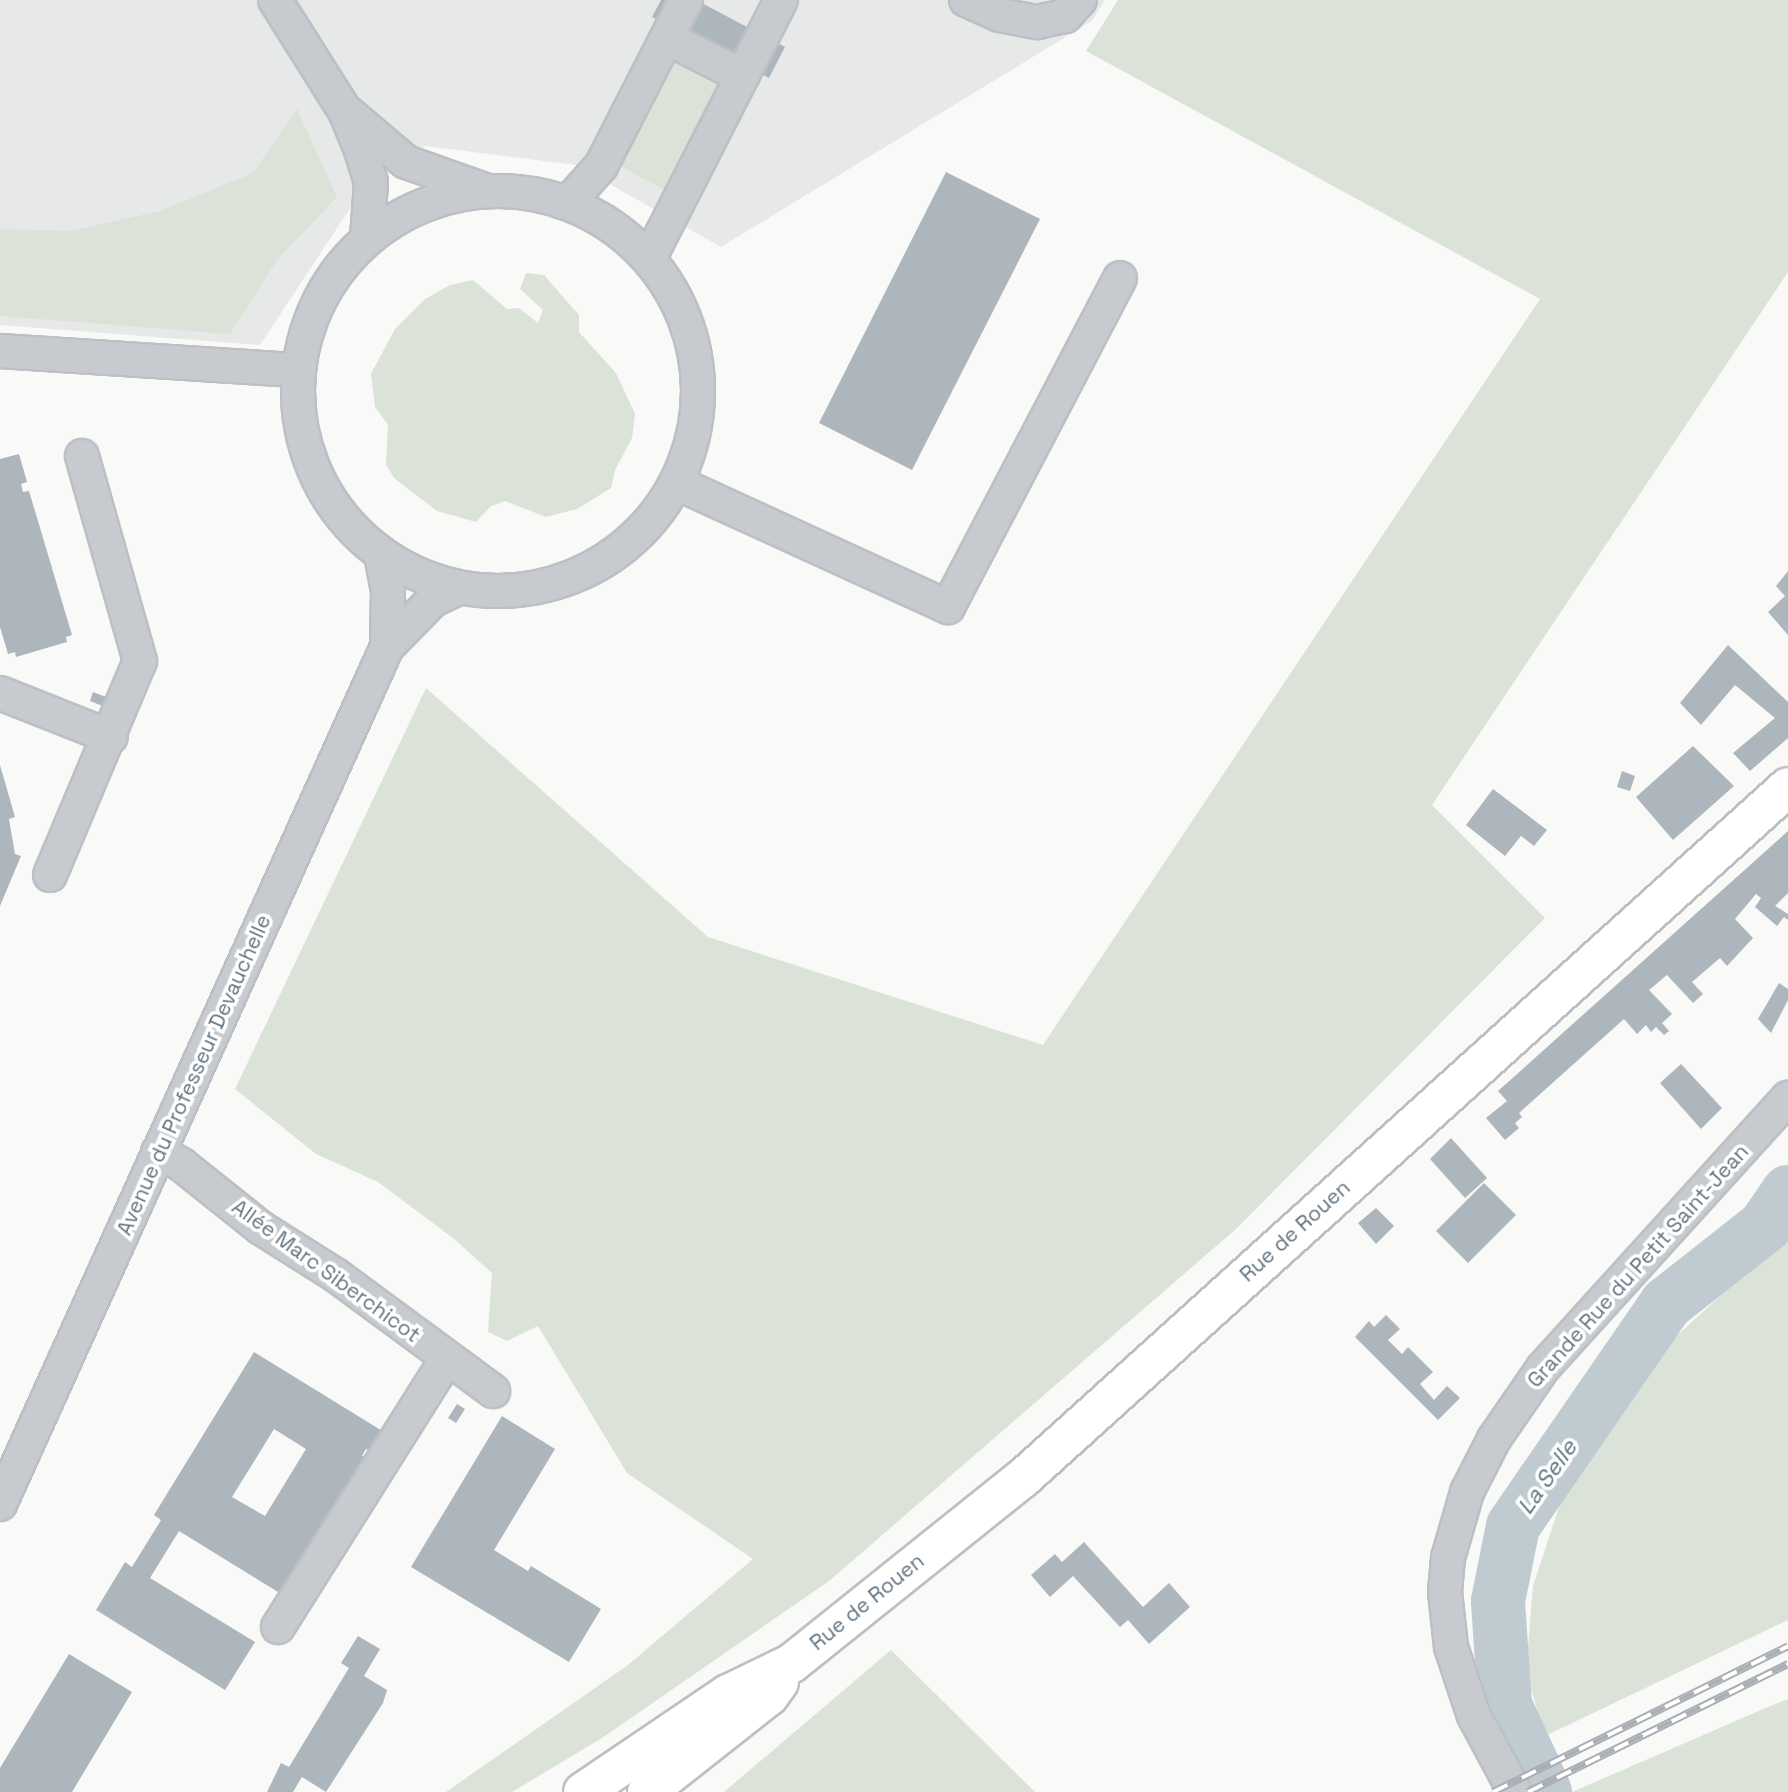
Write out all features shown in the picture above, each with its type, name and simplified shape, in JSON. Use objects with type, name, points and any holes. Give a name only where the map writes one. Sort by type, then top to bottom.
[{"type":"main road","name":"Rue de Rouen","points":[[583,1792],[727,1695],[792,1663],[1022,1479],[1788,787]]},
{"type":"main road","name":"Rue de Rouen","points":[[647,1792],[769,1696],[792,1663]]},
{"type":"street","points":[[275,0],[345,111],[370,183],[368,238]]},
{"type":"street","points":[[568,203],[601,166],[686,0]]},
{"type":"street","points":[[649,259],[781,0]]},
{"type":"street","points":[[966,0],[1000,15],[1037,22],[1065,16],[1080,0]]},
{"type":"street","points":[[667,38],[742,76]]},
{"type":"street","points":[[345,111],[406,162],[488,191]]},
{"type":"street","points":[[488,191],[528,193],[568,203],[598,217],[649,259],[683,312],[699,354],[695,434],[677,482],[648,525],[591,569],[540,590],[459,588],[418,576],[381,555],[342,519],[314,473],[299,423],[297,370],[309,320],[327,287],[368,238],[424,204],[488,191]]},
{"type":"street","points":[[677,482],[948,607],[1120,278]]},
{"type":"street","points":[[0,351],[297,370]]},
{"type":"street","points":[[50,875],[111,737],[140,661],[82,456]]},
{"type":"street","points":[[381,555],[388,592],[387,647]]},
{"type":"street","points":[[387,647],[433,600],[459,588]]},
{"type":"street","name":"Avenue du Professeur Devauchelle","points":[[0,1504],[387,647]]},
{"type":"street","points":[[0,693],[111,737]]},
{"type":"street","name":"Grande Rue du Petit Saint-Jean","points":[[1515,1792],[1474,1716],[1451,1647],[1445,1592],[1448,1558],[1467,1492],[1494,1439],[1543,1368],[1788,1098]]},
{"type":"street","name":"Allée Marc Siberchicot","points":[[158,1152],[182,1165],[261,1228],[337,1276],[493,1391]]},
{"type":"street","points":[[278,1627],[447,1359]]},
{"type":"shaded area","points":[[0,0],[1105,0],[1092,21],[721,247],[576,165],[425,146],[353,204],[260,345],[0,325]]},
{"type":"shaded area","points":[[1118,0],[1788,0],[1788,272],[1432,805],[1545,918],[1236,1229],[829,1581],[602,1738],[512,1792],[446,1792],[628,1665],[753,1559],[627,1473],[538,1326],[507,1341],[488,1332],[492,1273],[453,1238],[378,1182],[316,1154],[235,1089],[426,688],[708,937],[1043,1045],[1540,299],[1086,51]]},
{"type":"shaded area","points":[[683,56],[718,78],[720,89],[665,190],[618,165],[672,64]]},
{"type":"shaded area","points":[[297,109],[337,197],[277,260],[230,334],[0,316],[0,229],[70,231],[160,211],[253,173]]},
{"type":"shaded area","points":[[526,273],[544,275],[579,315],[579,332],[616,373],[635,414],[632,438],[615,470],[611,488],[577,509],[546,517],[505,501],[491,506],[476,522],[437,511],[394,478],[386,464],[388,425],[375,407],[371,374],[395,329],[425,299],[450,285],[473,280],[507,309],[519,308],[538,323],[543,310],[520,289]]},
{"type":"shaded area","points":[[1788,1240],[1788,1620],[1545,1736],[1526,1672],[1533,1586],[1565,1489],[1670,1342],[1780,1241]]},
{"type":"shaded area","points":[[891,1650],[1035,1792],[724,1792]]},
{"type":"shaded area","points":[[1788,1699],[1788,1792],[1572,1792],[1768,1707]]},
{"type":"building","points":[[661,0],[696,0],[785,47],[769,78],[652,17]]},
{"type":"building","points":[[946,172],[1040,219],[912,470],[819,423]]},
{"type":"building","points":[[19,454],[27,482],[21,484],[23,492],[29,491],[72,635],[66,637],[67,642],[16,657],[15,652],[8,654],[0,627],[0,459]]},
{"type":"building","points":[[1788,571],[1788,635],[1768,612],[1785,596],[1776,586]]},
{"type":"building","points":[[1728,645],[1788,702],[1788,738],[1750,771],[1733,753],[1775,718],[1735,685],[1701,725],[1680,703]]},
{"type":"building","points":[[93,692],[109,698],[105,707],[90,701]]},
{"type":"building","points":[[1693,746],[1734,786],[1673,840],[1636,797]]},
{"type":"building","points":[[0,765],[15,817],[9,819],[15,854],[21,856],[0,906]]},
{"type":"building","points":[[1622,771],[1635,776],[1630,791],[1617,787]]},
{"type":"building","points":[[1493,789],[1547,830],[1534,846],[1521,836],[1505,856],[1466,825]]},
{"type":"building","points":[[1788,831],[1788,893],[1775,906],[1788,914],[1788,920],[1784,917],[1777,926],[1755,907],[1761,898],[1756,894],[1735,919],[1753,938],[1727,966],[1720,958],[1692,982],[1703,994],[1693,1003],[1667,975],[1649,990],[1672,1014],[1662,1023],[1669,1031],[1664,1035],[1656,1027],[1651,1032],[1646,1025],[1637,1034],[1624,1019],[1519,1113],[1522,1117],[1515,1123],[1519,1128],[1505,1140],[1486,1118],[1507,1101],[1498,1091]]},
{"type":"building","points":[[1779,983],[1788,989],[1788,1000],[1771,1033],[1758,1019]]},
{"type":"building","points":[[1681,1064],[1722,1108],[1701,1129],[1660,1083]]},
{"type":"building","points":[[1451,1138],[1487,1178],[1465,1198],[1430,1159]]},
{"type":"building","points":[[1484,1183],[1516,1215],[1468,1263],[1436,1231]]},
{"type":"building","points":[[1376,1208],[1394,1226],[1376,1244],[1358,1223]]},
{"type":"building","points":[[1386,1315],[1400,1329],[1388,1340],[1402,1354],[1408,1347],[1433,1372],[1420,1384],[1434,1400],[1447,1386],[1460,1398],[1438,1420],[1355,1337],[1369,1321],[1374,1327]]},
{"type":"building","points":[[254,1352],[384,1432],[371,1452],[366,1449],[362,1456],[367,1458],[283,1595],[179,1531],[150,1578],[255,1642],[225,1690],[96,1610],[125,1562],[132,1567],[161,1520],[154,1515]],"holes":[[[274,1429],[306,1449],[265,1516],[232,1497]]]},
{"type":"building","points":[[457,1404],[465,1409],[456,1423],[448,1418]]},
{"type":"building","points":[[502,1416],[555,1449],[494,1550],[528,1571],[531,1566],[601,1609],[569,1662],[411,1567]]},
{"type":"building","points":[[1084,1542],[1143,1607],[1169,1583],[1190,1607],[1149,1644],[1128,1620],[1120,1627],[1073,1576],[1050,1597],[1031,1575],[1055,1554],[1062,1562]]},
{"type":"building","points":[[358,1636],[380,1649],[364,1676],[387,1690],[383,1703],[326,1792],[302,1777],[293,1792],[267,1792],[281,1763],[289,1767],[349,1668],[341,1663]]},
{"type":"building","points":[[69,1654],[132,1692],[72,1792],[0,1792],[0,1768]]},
{"type":"waterway","name":"La Selle","points":[[1545,1792],[1505,1705],[1498,1601],[1513,1526],[1666,1304],[1765,1226],[1788,1192]]},
{"type":"railway","points":[[1493,1792],[1788,1646]]},
{"type":"railway","points":[[1528,1792],[1788,1664]]}]
